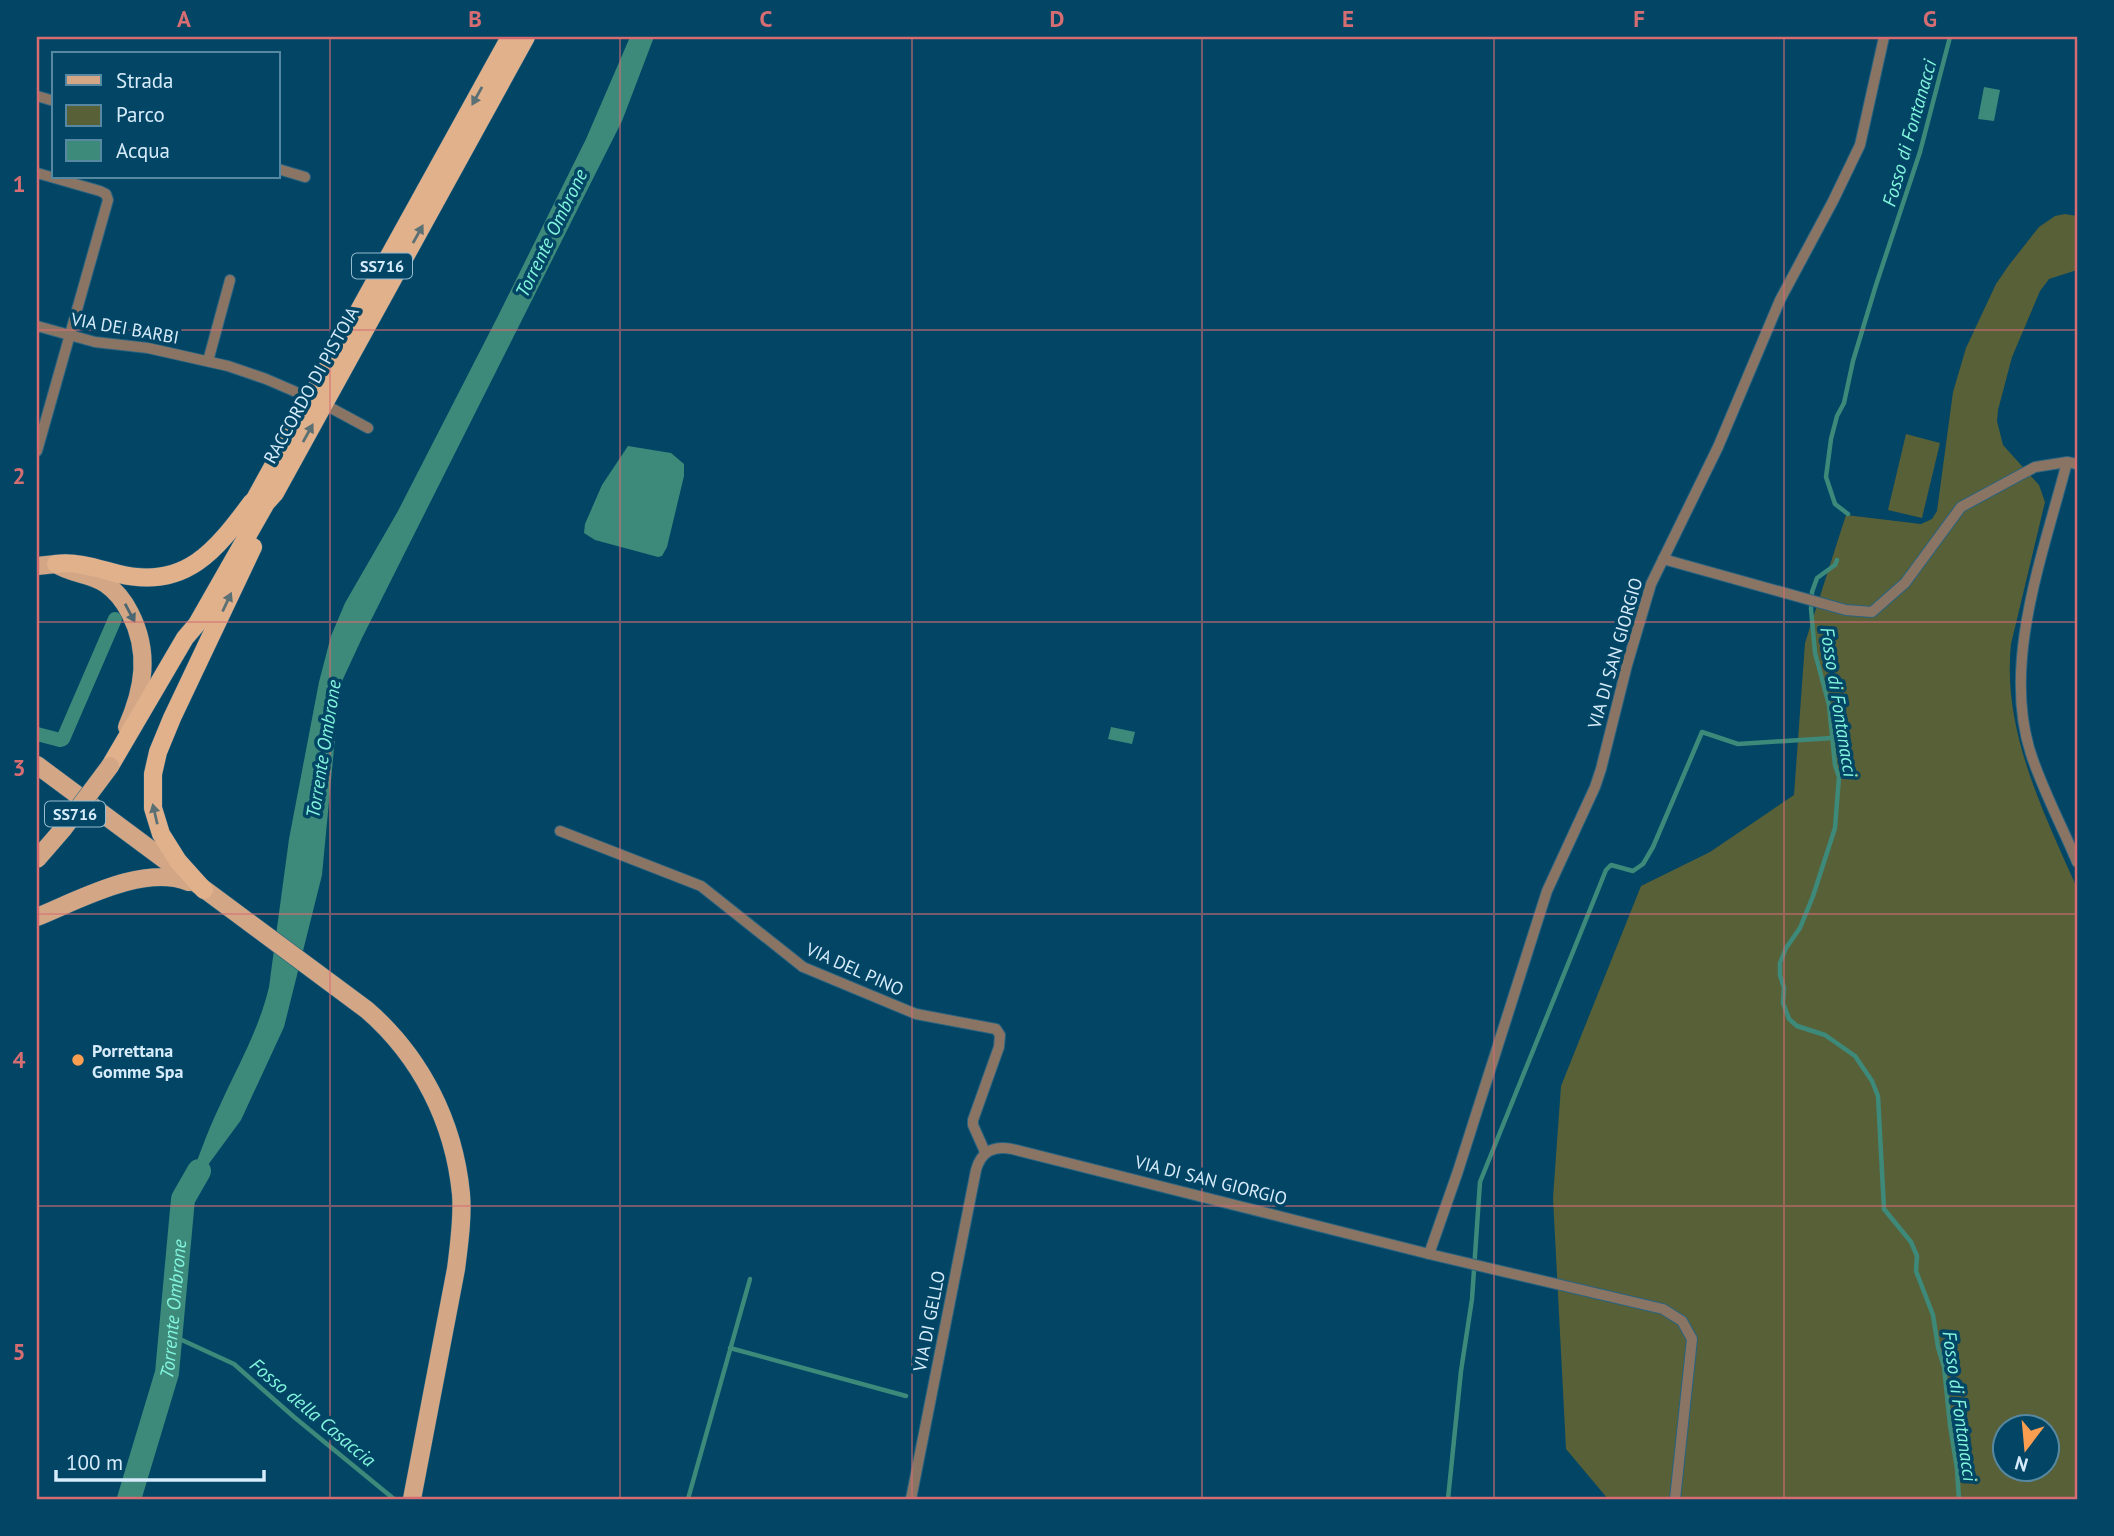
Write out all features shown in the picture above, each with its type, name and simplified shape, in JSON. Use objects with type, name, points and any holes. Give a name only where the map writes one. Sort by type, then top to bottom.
[{"type":"highway","name":"RACCORDO DI PISTOIA","points":[[185,638],[190,621],[248,517],[256,497],[510,37]]},
{"type":"highway","name":"RACCORDO DI PISTOIA","points":[[110,766],[185,638],[197,624],[266,503],[275,493],[526,37]]},
{"type":"highway","points":[[204,890],[178,861],[161,834],[153,808],[153,774],[158,752],[172,718],[272,505],[275,493]]},
{"type":"highway","points":[[56,564],[70,563],[138,578],[174,574],[195,564],[211,552],[256,497]]},
{"type":"main road","points":[[37,566],[56,564],[105,583],[121,597],[139,632],[144,663],[143,682],[110,766]]},
{"type":"main road","points":[[37,765],[383,1024],[425,1079],[446,1125],[461,1196],[456,1269],[412,1499]]},
{"type":"main road","name":"RACCORDO DI PISTOIA","points":[[37,859],[110,766]]},
{"type":"main road","points":[[37,917],[123,883],[153,877],[176,878],[204,890]]},
{"type":"street","name":"VIA DI SAN GIORGIO","points":[[1429,1254],[1547,891],[1601,769],[1647,597],[1662,559],[1718,447],[1780,300],[1860,145],[1884,37]]},
{"type":"street","points":[[280,170],[305,177]]},
{"type":"street","points":[[37,452],[107,203],[107,197],[100,191],[54,178]]},
{"type":"street","points":[[208,361],[230,280]]},
{"type":"street","name":"VIA DEI BARBI","points":[[37,326],[95,342],[148,348],[208,361],[251,373],[303,395]]},
{"type":"street","points":[[331,408],[368,428]]},
{"type":"street","points":[[1662,559],[1846,610],[1872,612],[1905,583],[1961,507],[2035,467],[2072,463],[2024,629],[2020,692],[2031,753],[2077,862]]},
{"type":"street","name":"VIA DEL PINO","points":[[560,831],[701,886],[803,967],[904,1010],[930,1018],[996,1029],[1000,1035],[999,1047],[973,1115],[973,1125],[985,1152]]},
{"type":"street","name":"VIA DI SAN GIORGIO","points":[[985,1152],[997,1147],[1012,1149],[1429,1254],[1663,1309],[1682,1321],[1692,1339],[1675,1499]]},
{"type":"street","name":"VIA DI GELLO","points":[[911,1499],[976,1170],[978,1161],[985,1152]]},
{"type":"green space","points":[[2055,216],[2077,216],[2077,270],[2049,279],[2040,291],[2012,357],[1997,421],[2003,445],[2039,485],[2045,502],[2011,644],[2010,676],[2019,739],[2028,769],[2077,888],[2077,1499],[1608,1499],[1566,1449],[1553,1198],[1561,1086],[1641,886],[1710,852],[1794,795],[1805,643],[1846,515],[1921,524],[1932,519],[1937,511],[1953,392],[1966,348],[1996,284],[2039,227]]},
{"type":"green space","points":[[1906,434],[1940,443],[1922,518],[1888,510]]},
{"type":"water","name":"Torrente Ombrone","points":[[630,37],[654,37],[622,121],[343,679],[339,696],[322,875],[284,1027],[241,1120],[183,1199],[210,1127],[254,1032],[269,987],[289,839],[319,682],[331,636],[345,603],[398,511],[498,316],[586,139]]},
{"type":"water","points":[[1984,87],[2000,90],[1994,121],[1978,119]]},
{"type":"water","points":[[628,446],[671,453],[684,464],[684,476],[667,547],[662,556],[595,540],[584,533],[585,524],[602,485]]},
{"type":"water","points":[[1111,727],[1135,732],[1132,744],[1108,739]]},
{"type":"waterway","name":"Fosso di Fontanacci","points":[[1848,514],[1835,504],[1826,477],[1831,439],[1837,416],[1844,403],[1853,361],[1876,285],[1920,152],[1950,37]]},
{"type":"waterway","name":"Fosso di Fontanacci","points":[[1837,560],[1835,565],[1817,578],[1812,592],[1811,609],[1815,653],[1829,705],[1835,765],[1839,777],[1835,828],[1800,928],[1786,948],[1780,963],[1784,988],[1783,1003],[1789,1019],[1797,1026],[1825,1035],[1855,1056],[1872,1081],[1878,1096],[1884,1209],[1911,1242],[1917,1256],[1916,1271],[1933,1315],[1944,1367],[1959,1499]]},
{"type":"waterway","points":[[37,734],[63,739],[115,619]]},
{"type":"waterway","points":[[1448,1499],[1461,1371],[1472,1299],[1480,1182],[1606,870],[1611,865],[1633,871],[1643,864],[1653,847],[1702,732],[1738,744],[1832,738]]},
{"type":"waterway","name":"Fosso della Casaccia","points":[[129,1499],[167,1373],[183,1199],[199,1171]]},
{"type":"waterway","points":[[688,1499],[750,1279]]},
{"type":"waterway","name":"Fosso della Casaccia","points":[[171,1335],[234,1364],[394,1499]]},
{"type":"waterway","points":[[730,1348],[906,1396]]},
{"type":"place","name":"Porrettana Gomme Spa","points":[[78,1060]]}]
